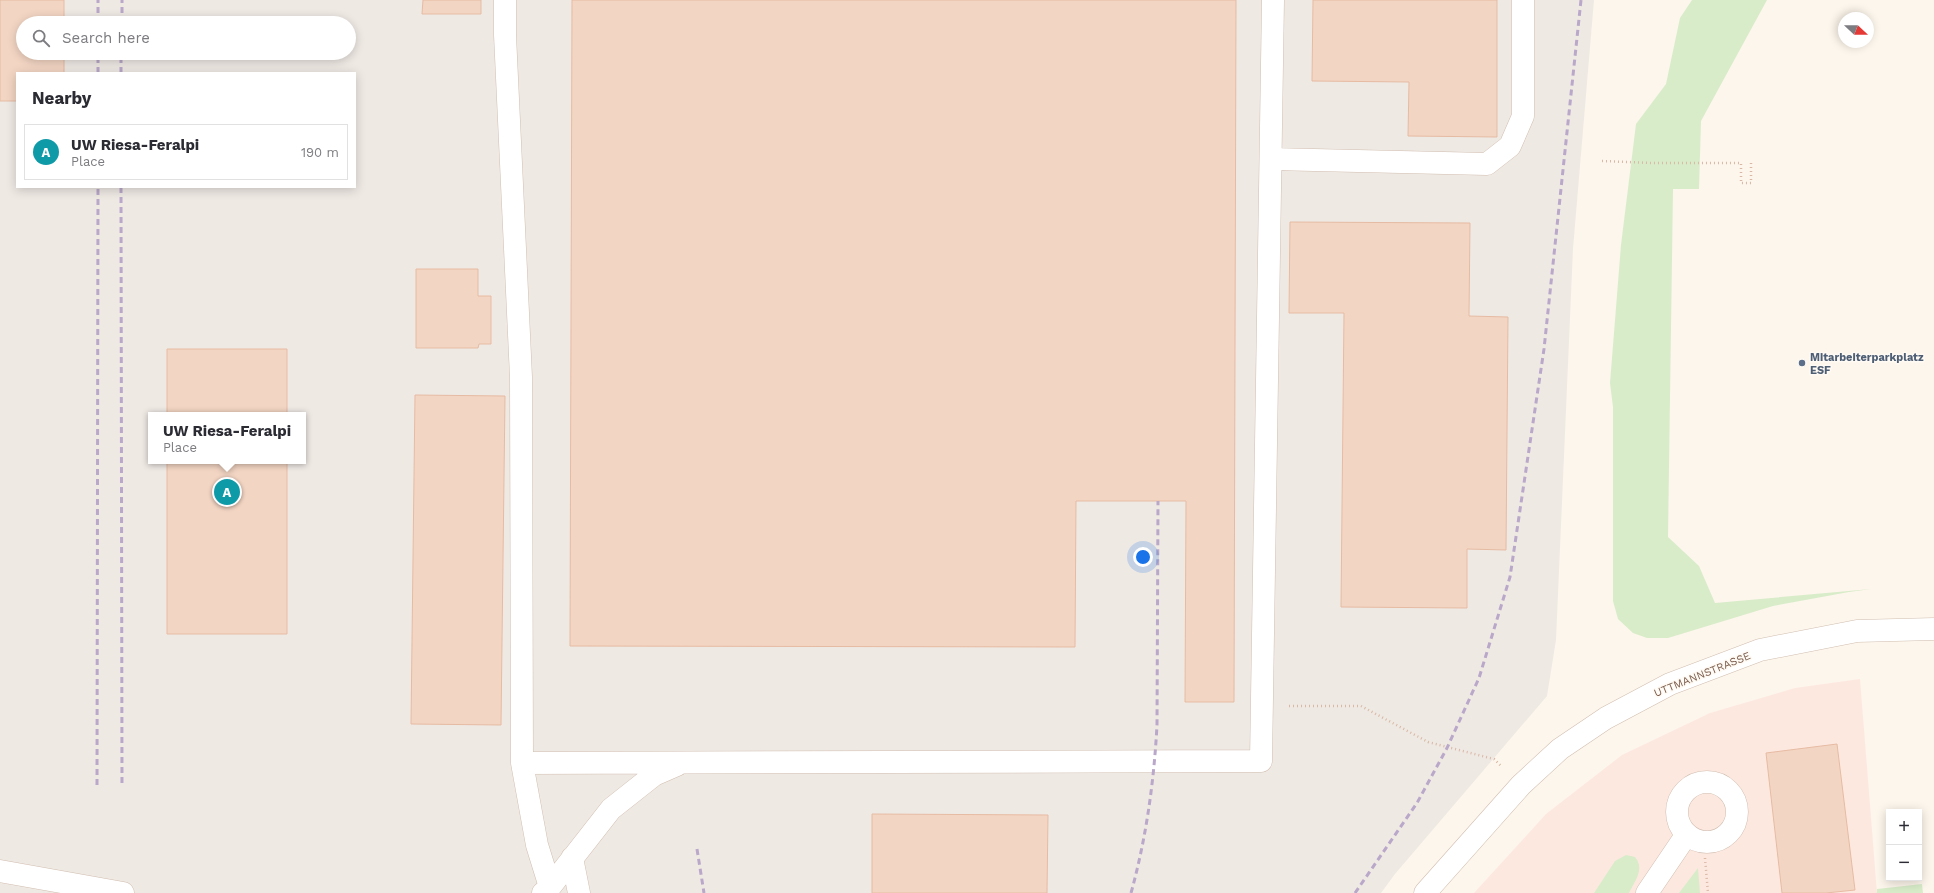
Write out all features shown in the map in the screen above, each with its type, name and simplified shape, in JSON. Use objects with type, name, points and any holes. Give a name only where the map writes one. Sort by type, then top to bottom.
[{"type":"street","points":[[505,0],[505,43],[521,377],[522,763],[546,890]]},
{"type":"street","points":[[522,763],[1261,761],[1273,0]]},
{"type":"street","points":[[1271,160],[1487,164],[1510,146],[1523,116],[1523,0]]},
{"type":"street","name":"UTTMANNSTRASSE","points":[[1425,893],[1436,878],[1521,785],[1560,749],[1606,718],[1670,684],[1760,650],[1858,631],[1934,629]]},
{"type":"street","points":[[546,890],[610,808],[654,775],[684,762]]},
{"type":"street","points":[[1647,893],[1695,838]]},
{"type":"street","points":[[572,858],[579,893]]},
{"type":"street","points":[[0,871],[123,893]]},
{"type":"path","points":[[1602,161],[1652,163],[1741,163],[1741,183],[1751,183],[1751,162]]},
{"type":"path","points":[[1262,705],[1361,706],[1428,742],[1494,759]]},
{"type":"path","points":[[1695,838],[1708,893]]},
{"type":"shaded area","points":[[0,0],[1594,0],[1573,249],[1556,640],[1547,696],[1395,874],[1381,893],[0,893]]},
{"type":"shaded area","points":[[1860,679],[1877,893],[1474,893],[1546,814],[1622,755],[1710,713],[1795,688]]},
{"type":"green space","points":[[1692,0],[1767,0],[1701,121],[1699,189],[1673,189],[1668,537],[1699,566],[1715,603],[1871,589],[1773,606],[1668,638],[1647,638],[1633,633],[1618,619],[1613,601],[1613,407],[1610,383],[1621,245],[1636,124],[1666,84],[1680,18]]},
{"type":"green space","points":[[1626,855],[1635,857],[1639,866],[1638,875],[1629,893],[1594,893],[1615,861]]},
{"type":"green space","points":[[1698,868],[1700,893],[1679,893]]},
{"type":"green space","points":[[1922,884],[1923,893],[1877,893],[1877,889]]},
{"type":"building","points":[[0,0],[64,0],[64,16],[16,16],[16,60],[64,60],[64,72],[16,72],[16,101],[0,101]]},
{"type":"building","points":[[423,0],[481,0],[481,14],[422,14]]},
{"type":"building","points":[[572,0],[1236,0],[1234,702],[1185,702],[1186,501],[1076,501],[1075,647],[570,646]]},
{"type":"building","points":[[1313,0],[1497,0],[1497,137],[1408,136],[1409,82],[1312,81]]},
{"type":"building","points":[[1290,222],[1470,223],[1469,316],[1508,317],[1506,550],[1467,549],[1467,608],[1341,607],[1344,313],[1289,313]]},
{"type":"building","points":[[416,269],[478,269],[478,296],[491,296],[491,344],[479,344],[478,348],[416,348]]},
{"type":"building","points":[[167,349],[287,349],[287,412],[167,412]]},
{"type":"building","points":[[415,395],[505,396],[501,725],[411,724]]},
{"type":"building","points":[[167,464],[287,464],[287,634],[167,634]]},
{"type":"building","points":[[1837,744],[1855,890],[1826,893],[1782,893],[1766,753]]},
{"type":"building","points":[[872,814],[1048,815],[1047,893],[872,893]]},
{"type":"railway","points":[[98,0],[98,16]]},
{"type":"railway","points":[[122,0],[122,16]]},
{"type":"railway","points":[[1355,893],[1417,803],[1447,748],[1479,678],[1510,577],[1544,349],[1581,0]]},
{"type":"railway","points":[[98,60],[98,72]]},
{"type":"railway","points":[[121,60],[121,72]]},
{"type":"railway","points":[[97,785],[98,188]]},
{"type":"railway","points":[[121,188],[122,787]]},
{"type":"railway","points":[[1131,893],[1145,831],[1156,746],[1158,501]]},
{"type":"railway","points":[[697,849],[704,893]]},
{"type":"place","name":"Mitarbeiterparkplatz ESF","points":[[1802,363]]},
{"type":"place","name":"UW Riesa-Feralpi","points":[[227,492]]}]
